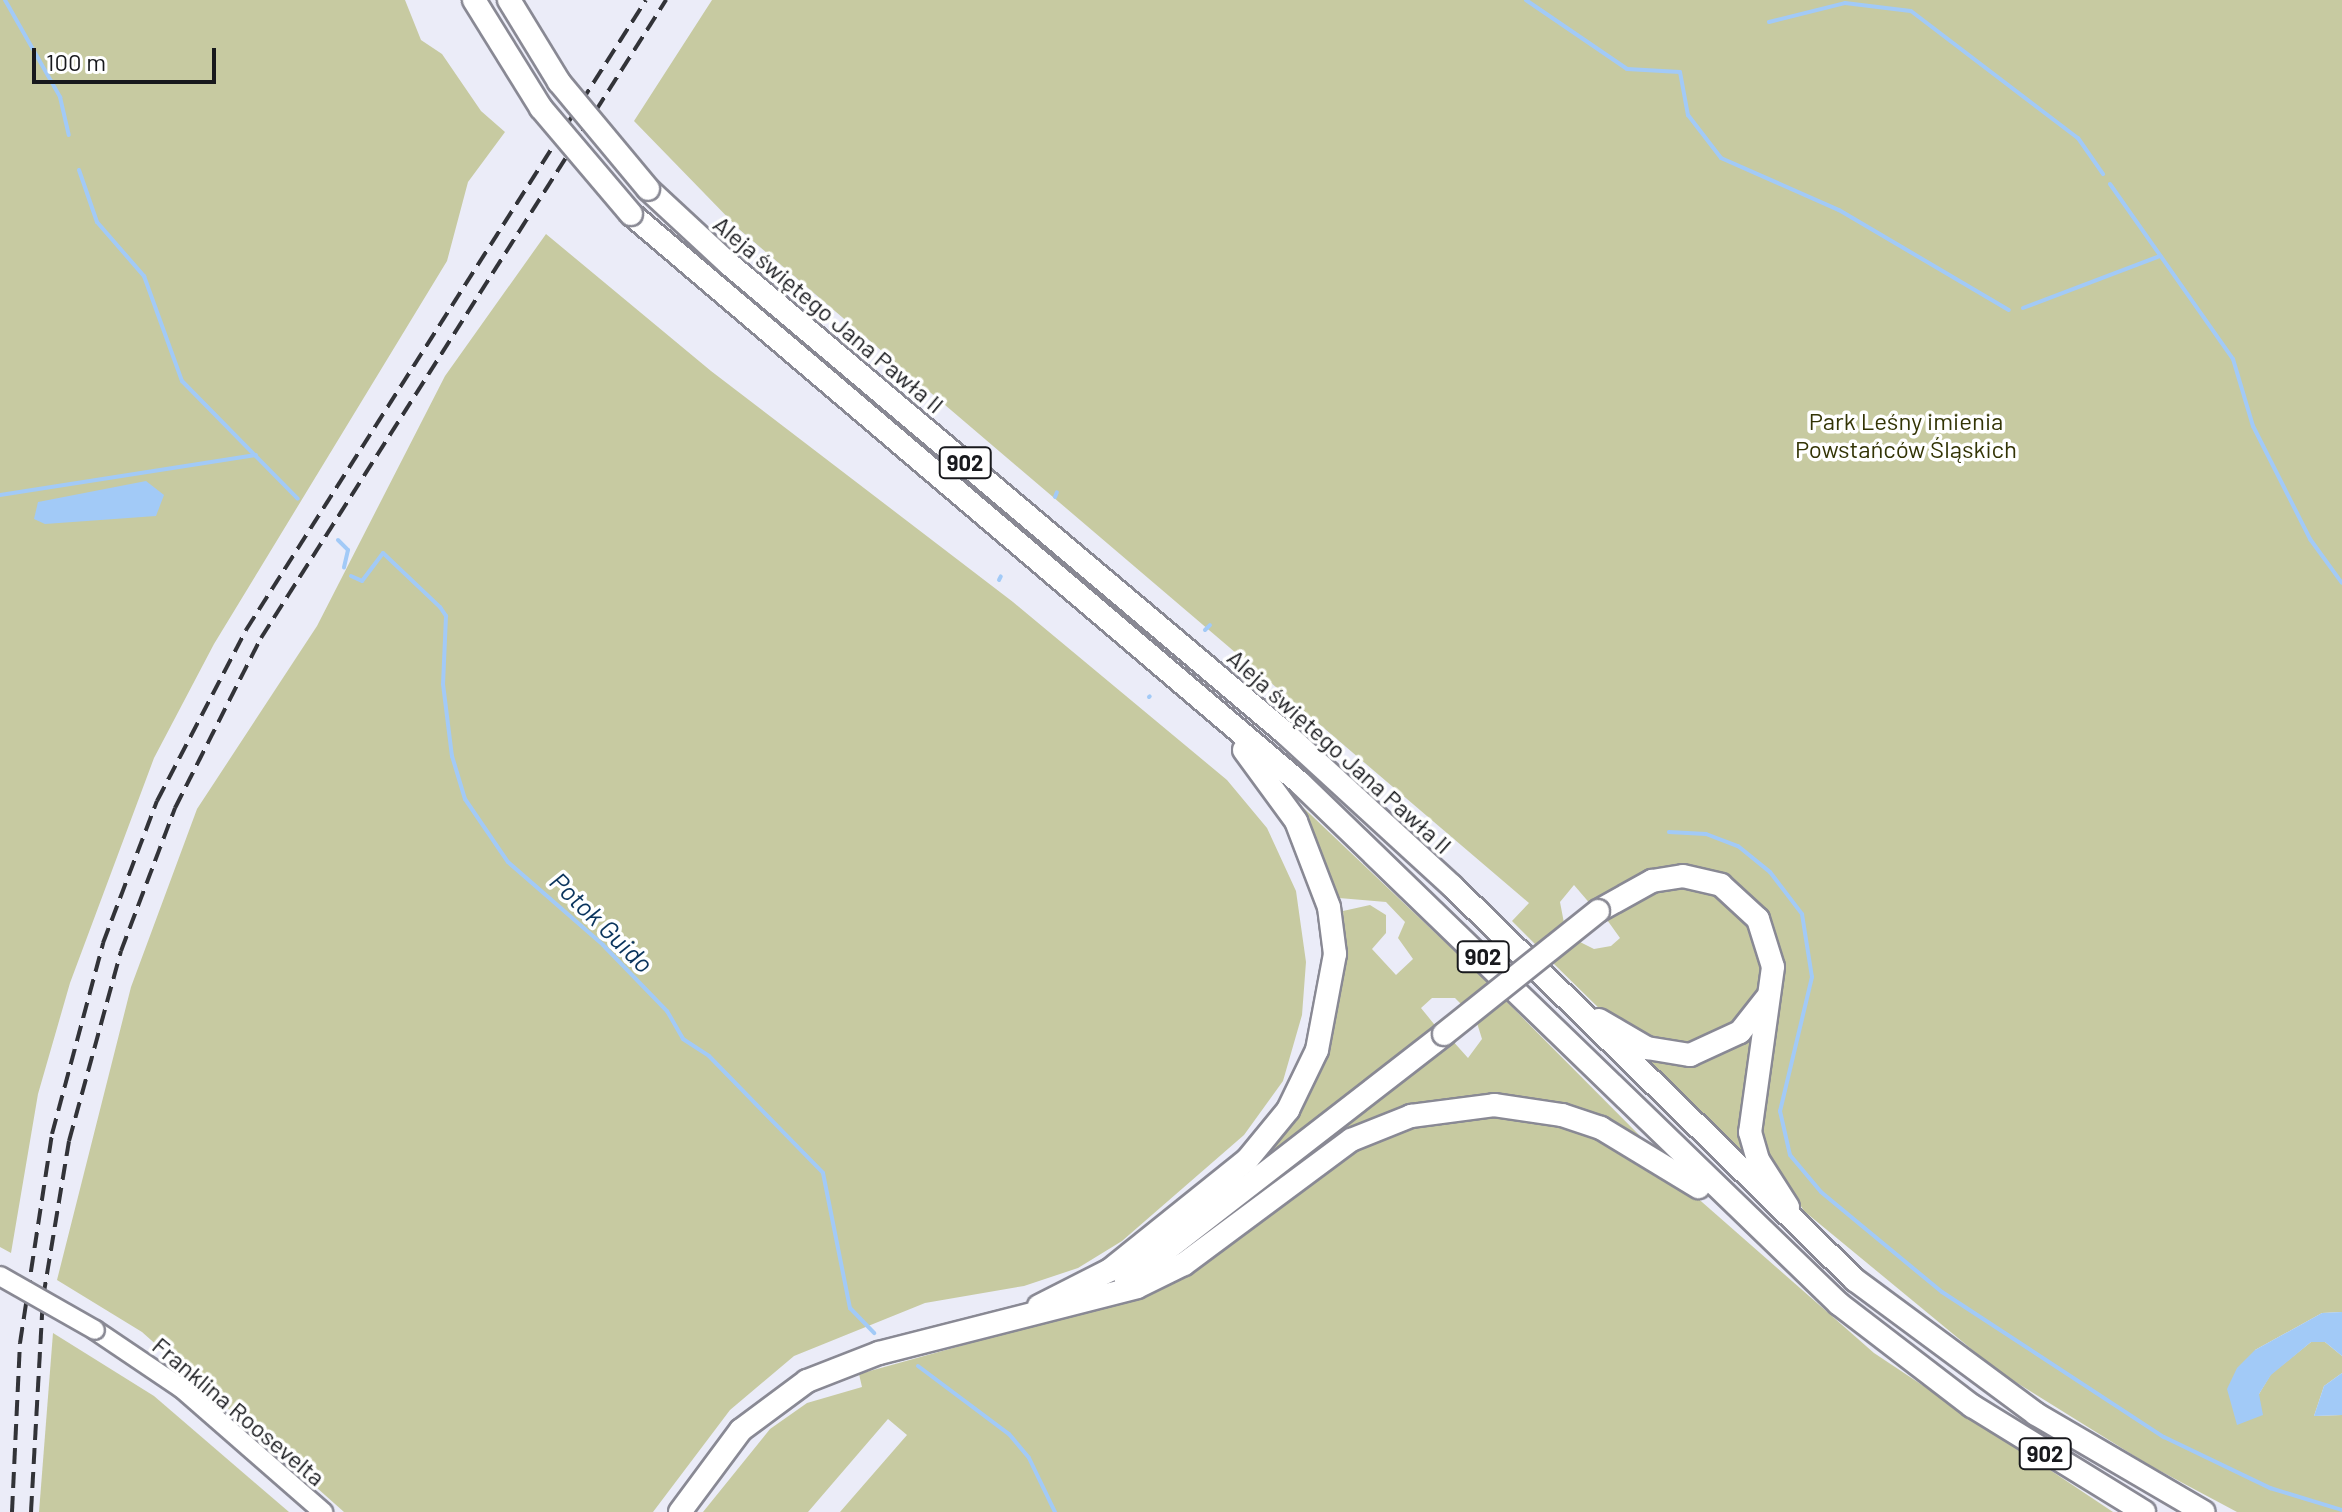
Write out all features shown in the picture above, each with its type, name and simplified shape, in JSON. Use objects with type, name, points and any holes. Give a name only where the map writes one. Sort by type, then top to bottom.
[{"type":"main road","name":"902","points":[[474,0],[541,108],[631,214],[1193,692],[1411,886],[1742,1216],[1893,1347],[2022,1439],[2144,1512]]},
{"type":"main road","name":"Aleja świętego Jana Pawła II","points":[[509,0],[559,82],[648,189],[729,264],[1285,733],[1545,979],[1812,1243],[1936,1345],[2204,1512]]},
{"type":"main road","points":[[1005,1322],[1110,1270],[1247,1160],[1288,1110],[1324,1029],[1335,954],[1318,869],[1282,798],[1193,692]]},
{"type":"main road","points":[[1094,1300],[1179,1244],[1598,911],[1667,877],[1721,885],[1745,902],[1764,930],[1773,967],[1750,1132],[1758,1160],[1812,1243]]},
{"type":"main road","points":[[1545,979],[1615,1032],[1675,1055],[1726,1042],[1769,994]]},
{"type":"main road","points":[[680,1512],[724,1448],[792,1390],[860,1359],[1094,1300],[1184,1264],[1351,1140],[1411,1116],[1457,1107],[1530,1108],[1601,1128],[1742,1216]]},
{"type":"street","name":"Franklina Roosevelta","points":[[0,1276],[95,1330],[181,1388],[323,1512]]},
{"type":"green space","points":[[0,0],[405,0],[421,40],[442,54],[481,111],[505,132],[468,182],[447,261],[214,644],[154,758],[70,983],[38,1094],[11,1253],[0,1247]]},
{"type":"green space","name":"Park Leśny imienia Powstańców Śląskich","points":[[712,0],[2342,0],[2342,1312],[2322,1313],[2255,1350],[2259,1394],[2271,1374],[2311,1342],[2325,1342],[2342,1356],[2342,1373],[2324,1386],[2314,1416],[2342,1415],[2342,1512],[2237,1512],[2149,1465],[1998,1371],[1804,1211],[1760,1141],[1782,964],[1770,921],[1748,892],[1724,876],[1685,867],[1638,876],[1592,906],[1574,885],[1560,902],[1564,923],[1536,945],[1512,921],[1529,903],[740,230],[634,121]]},
{"type":"green space","points":[[546,234],[711,371],[1013,602],[1227,780],[1267,828],[1296,891],[1306,962],[1302,1015],[1283,1081],[1244,1135],[1122,1241],[1078,1268],[1024,1286],[925,1303],[794,1356],[730,1410],[653,1512],[344,1512],[142,1332],[57,1280],[131,987],[197,809],[317,626],[445,376]]},
{"type":"green space","points":[[1290,795],[1489,984],[1462,1005],[1455,998],[1432,998],[1421,1008],[1438,1029],[1271,1161],[1264,1153],[1281,1132],[1345,948],[1343,911],[1370,905],[1386,915],[1386,933],[1372,949],[1396,975],[1413,959],[1398,938],[1405,922],[1386,902],[1339,898]]},
{"type":"green space","points":[[1664,887],[1694,887],[1724,898],[1748,921],[1763,960],[1757,996],[1742,1019],[1709,1043],[1669,1047],[1609,1018],[1553,963],[1580,942],[1594,949],[1611,946],[1620,938],[1605,917]]},
{"type":"green space","points":[[1506,1001],[1650,1146],[1539,1103],[1348,1135],[1341,1126],[1451,1039],[1468,1058],[1482,1039],[1477,1023]]},
{"type":"green space","points":[[1759,1025],[1742,1111],[1750,1163],[1644,1057],[1701,1060],[1730,1049]]},
{"type":"green space","points":[[1494,1112],[1593,1132],[1686,1188],[1874,1353],[2113,1512],[840,1512],[907,1435],[888,1419],[808,1512],[703,1512],[770,1429],[807,1403],[862,1387],[859,1374],[1116,1303],[1329,1162],[1405,1125]]},
{"type":"green space","points":[[53,1333],[154,1396],[289,1512],[39,1512]]},
{"type":"water","points":[[146,481],[164,495],[156,516],[45,524],[34,519],[38,502]]},
{"type":"water","points":[[2342,1312],[2342,1356],[2325,1342],[2311,1342],[2271,1375],[2259,1394],[2263,1415],[2237,1425],[2227,1389],[2237,1368],[2255,1350],[2322,1313]]},
{"type":"water","points":[[2342,1373],[2342,1415],[2314,1416],[2324,1386]]},
{"type":"waterway","name":"Potok Guido","points":[[5,0],[60,97],[69,135]]},
{"type":"waterway","points":[[1526,0],[1627,69],[1680,72],[1688,115],[1721,158],[1839,210],[2009,310]]},
{"type":"waterway","points":[[1769,22],[1845,3],[1911,11],[2078,138],[2103,174]]},
{"type":"waterway","name":"Potok Guido","points":[[79,170],[97,222],[144,276],[182,381],[298,499]]},
{"type":"waterway","points":[[2110,184],[2233,359],[2253,426],[2310,539],[2342,583]]},
{"type":"waterway","points":[[2023,308],[2160,256]]},
{"type":"waterway","points":[[0,495],[256,455]]},
{"type":"waterway","points":[[1055,497],[1057,492]]},
{"type":"waterway","name":"Potok Guido","points":[[338,540],[348,550],[344,568]]},
{"type":"waterway","name":"Potok Guido","points":[[351,576],[362,581],[383,553],[440,607],[446,616],[443,684],[452,756],[465,799],[508,862],[603,945],[667,1011],[683,1039],[709,1056],[823,1173],[850,1308],[874,1333]]},
{"type":"waterway","points":[[999,580],[1001,576]]},
{"type":"waterway","points":[[1205,630],[1210,625]]},
{"type":"waterway","points":[[1669,832],[1706,834],[1738,846],[1770,872],[1802,914],[1812,977],[1780,1111],[1790,1155],[1821,1192],[1942,1292],[2164,1437],[2270,1488],[2342,1510]]},
{"type":"waterway","name":"Potok Guido","points":[[918,1366],[1009,1434],[1029,1458],[1055,1512]]},
{"type":"railway","points":[[12,1512],[20,1343],[52,1134],[103,943],[157,801],[246,630],[646,0]]},
{"type":"railway","points":[[31,1512],[43,1298],[69,1141],[121,951],[175,808],[261,638],[666,0]]}]
